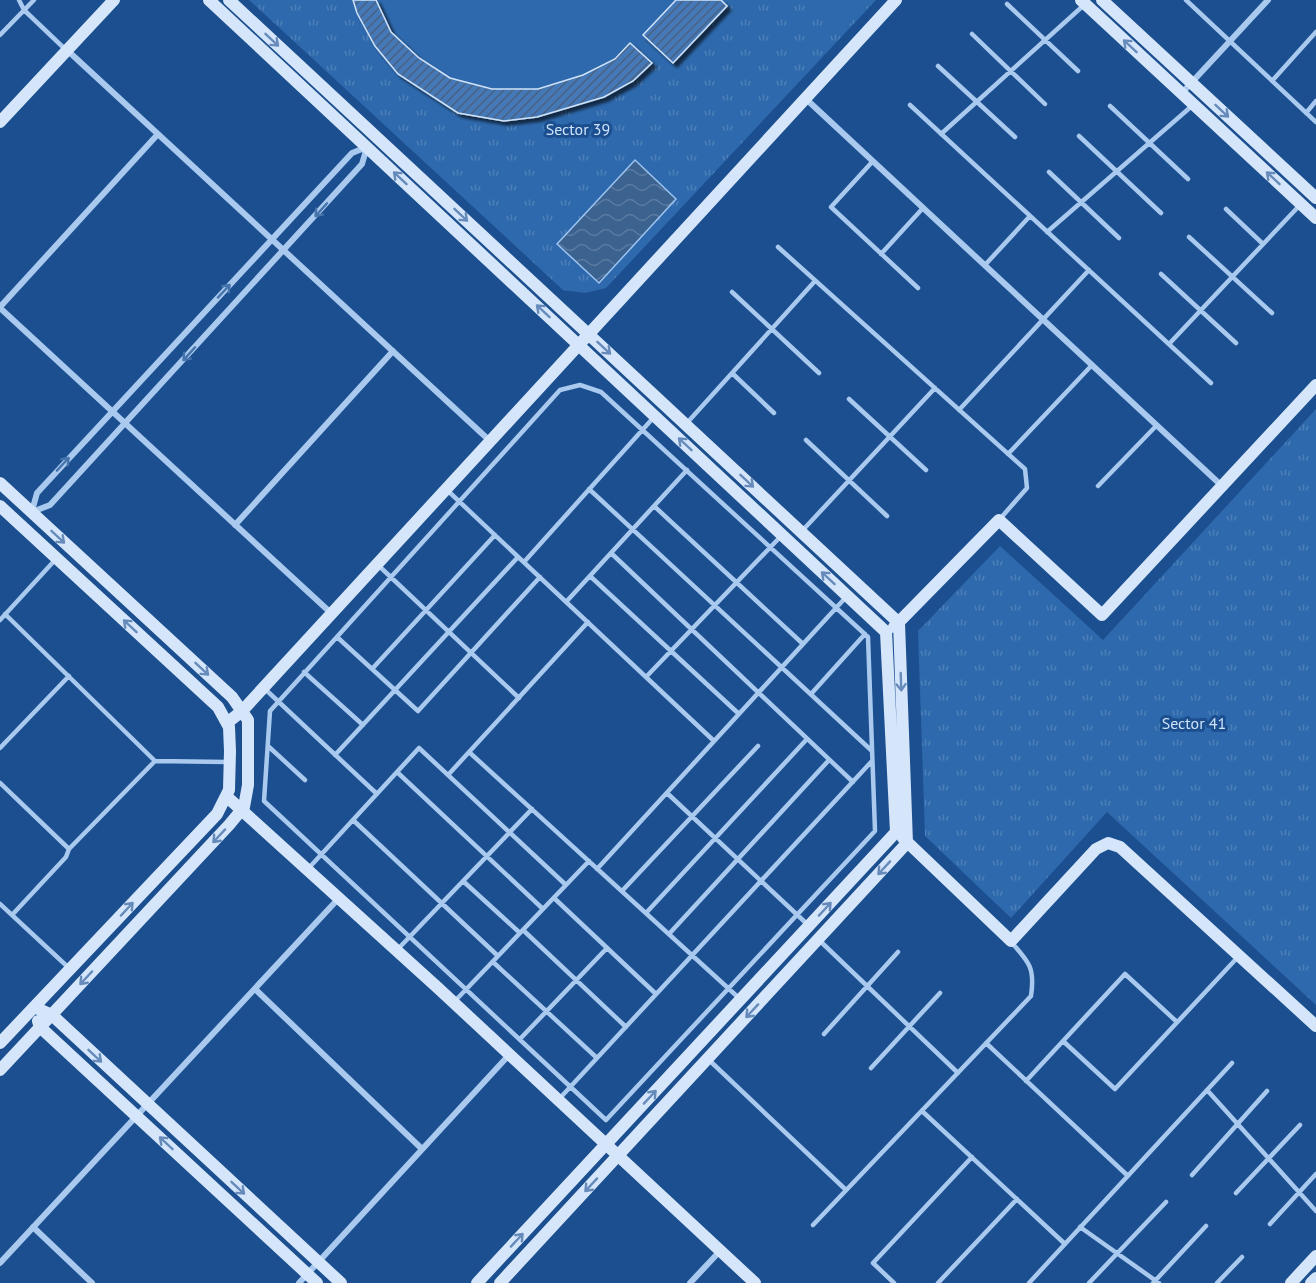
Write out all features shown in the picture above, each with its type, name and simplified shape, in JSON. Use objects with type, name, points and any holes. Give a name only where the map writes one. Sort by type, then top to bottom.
[{"type":"street","points":[[0,122],[114,0]]},
{"type":"street","points":[[209,0],[886,632],[896,832],[1011,941],[1096,849],[1108,843],[1120,847],[1316,1026]]},
{"type":"street","points":[[229,0],[899,624],[907,843],[500,1283]]},
{"type":"street","points":[[227,723],[242,711],[896,0]]},
{"type":"street","points":[[1102,0],[1316,198]]},
{"type":"street","points":[[1181,94],[1268,0]]},
{"type":"street","points":[[1083,2],[1316,218]]},
{"type":"street","points":[[67,50],[490,441]]},
{"type":"street","points":[[805,98],[1222,486]]},
{"type":"street","points":[[158,134],[0,308],[331,614]]},
{"type":"street","points":[[31,512],[37,493],[112,411],[352,153],[367,147]]},
{"type":"street","points":[[31,512],[50,505],[125,424],[362,164],[367,147]]},
{"type":"street","points":[[235,525],[393,351]]},
{"type":"street","points":[[886,632],[899,624],[999,520],[1102,615],[1316,385]]},
{"type":"street","points":[[0,483],[232,697],[248,720],[248,785],[244,807],[0,1070]]},
{"type":"street","points":[[0,506],[218,707],[229,727],[230,763],[229,790],[216,814],[0,1043]]},
{"type":"street","points":[[226,796],[755,1283]]},
{"type":"street","points":[[477,1283],[896,832]]},
{"type":"street","points":[[0,1263],[339,898]]},
{"type":"street","points":[[255,989],[422,1149]]},
{"type":"street","points":[[34,1007],[51,1015],[341,1283]]},
{"type":"street","points":[[34,1007],[40,1027],[136,1116],[303,1279],[317,1283]]},
{"type":"street","points":[[303,1279],[509,1055]]},
{"type":"street","points":[[33,1227],[92,1283]]},
{"type":"street","points":[[690,1283],[720,1251]]},
{"type":"street","points":[[1291,1283],[1316,1256]]},
{"type":"street","points":[[1311,1283],[1316,1278]]},
{"type":"lane","points":[[19,0],[24,10],[67,50]]},
{"type":"lane","points":[[0,35],[34,0]]},
{"type":"lane","points":[[1185,0],[1316,122]]},
{"type":"lane","points":[[1191,5],[1196,0]]},
{"type":"lane","points":[[941,134],[1045,40],[1083,2]]},
{"type":"lane","points":[[1007,4],[1078,71]]},
{"type":"lane","points":[[1272,81],[1316,32]]},
{"type":"lane","points":[[972,34],[1045,104]]},
{"type":"lane","points":[[938,66],[1015,137]]},
{"type":"lane","points":[[1306,113],[1316,102]]},
{"type":"lane","points":[[910,105],[1211,383]]},
{"type":"lane","points":[[1047,232],[1193,105]]},
{"type":"lane","points":[[1110,106],[1188,179]]},
{"type":"lane","points":[[1079,136],[1161,213]]},
{"type":"lane","points":[[873,160],[831,207],[918,288]]},
{"type":"lane","points":[[1049,172],[1119,238]]},
{"type":"lane","points":[[1168,344],[1301,204]]},
{"type":"lane","points":[[881,254],[923,208]]},
{"type":"lane","points":[[1226,209],[1263,244]]},
{"type":"lane","points":[[985,265],[1030,216]]},
{"type":"lane","points":[[1189,237],[1272,313]]},
{"type":"lane","points":[[778,247],[1025,469],[1027,488],[999,520]]},
{"type":"lane","points":[[959,410],[1089,270]]},
{"type":"lane","points":[[1161,274],[1236,343]]},
{"type":"lane","points":[[686,424],[815,280]]},
{"type":"lane","points":[[732,292],[819,373]]},
{"type":"lane","points":[[1008,453],[1092,365]]},
{"type":"lane","points":[[732,373],[774,413]]},
{"type":"lane","points":[[580,385],[601,392],[642,430],[868,637],[875,831],[606,1120],[264,801],[270,711],[560,390],[580,385]]},
{"type":"lane","points":[[801,532],[934,388]]},
{"type":"lane","points":[[849,399],[926,470]]},
{"type":"lane","points":[[524,562],[655,416]]},
{"type":"lane","points":[[1098,486],[1157,425]]},
{"type":"lane","points":[[806,440],[887,516]]},
{"type":"lane","points":[[566,602],[687,471]]},
{"type":"lane","points":[[446,489],[714,741]]},
{"type":"lane","points":[[589,489],[872,751]]},
{"type":"lane","points":[[654,506],[803,644]]},
{"type":"lane","points":[[372,669],[495,535]]},
{"type":"lane","points":[[646,677],[782,535]]},
{"type":"lane","points":[[611,553],[853,782]]},
{"type":"lane","points":[[335,755],[518,557]]},
{"type":"lane","points":[[0,620],[57,558]]},
{"type":"lane","points":[[377,564],[519,698]]},
{"type":"lane","points":[[590,576],[739,714]]},
{"type":"lane","points":[[337,637],[418,711],[540,577]]},
{"type":"lane","points":[[597,868],[847,596]]},
{"type":"lane","points":[[5,614],[155,761],[230,763]]},
{"type":"lane","points":[[448,775],[588,622]]},
{"type":"lane","points":[[812,694],[865,634]]},
{"type":"lane","points":[[304,672],[363,725]]},
{"type":"lane","points":[[0,748],[69,676]]},
{"type":"lane","points":[[264,687],[377,794]]},
{"type":"lane","points":[[646,913],[807,739]]},
{"type":"lane","points":[[268,746],[305,780]]},
{"type":"lane","points":[[622,891],[758,746]]},
{"type":"lane","points":[[307,870],[419,748],[566,885]]},
{"type":"lane","points":[[469,752],[741,1000]]},
{"type":"lane","points":[[669,934],[829,760]]},
{"type":"lane","points":[[12,915],[66,857],[69,849],[155,761]]},
{"type":"lane","points":[[558,1100],[873,761]]},
{"type":"lane","points":[[397,772],[543,909]]},
{"type":"lane","points":[[0,783],[69,849]]},
{"type":"lane","points":[[667,793],[809,926]]},
{"type":"lane","points":[[397,951],[532,809]]},
{"type":"lane","points":[[353,820],[498,956]]},
{"type":"lane","points":[[453,1003],[589,861]]},
{"type":"lane","points":[[463,881],[626,1027]]},
{"type":"lane","points":[[554,898],[656,994]]},
{"type":"lane","points":[[0,904],[70,969]]},
{"type":"lane","points":[[818,939],[958,1073]]},
{"type":"lane","points":[[813,1225],[1031,996],[1034,978],[1027,960],[1011,941]]},
{"type":"lane","points":[[520,1039],[607,948]]},
{"type":"lane","points":[[824,1034],[898,952]]},
{"type":"lane","points":[[1063,1041],[1115,1089],[1239,956]]},
{"type":"lane","points":[[493,962],[597,1058]]},
{"type":"lane","points":[[1026,1081],[1125,974],[1177,1022]]},
{"type":"lane","points":[[871,1068],[940,993]]},
{"type":"lane","points":[[986,1043],[1128,1176]]},
{"type":"lane","points":[[708,1058],[846,1190]]},
{"type":"lane","points":[[1029,1283],[1232,1063]]},
{"type":"lane","points":[[1207,1090],[1316,1211]]},
{"type":"lane","points":[[1192,1174],[1267,1091]]},
{"type":"lane","points":[[922,1111],[1065,1244]]},
{"type":"lane","points":[[1236,1193],[1300,1125]]},
{"type":"lane","points":[[894,1283],[873,1263],[972,1157]]},
{"type":"lane","points":[[1270,1224],[1316,1174]]},
{"type":"lane","points":[[938,1283],[1017,1199]]},
{"type":"lane","points":[[1089,1283],[1166,1202]]},
{"type":"lane","points":[[1080,1227],[1156,1282],[1206,1227]]},
{"type":"lane","points":[[1217,1283],[1242,1257]]},
{"type":"green space","name":"Sector 39","points":[[249,0],[876,0],[606,288],[585,293],[563,290]]},
{"type":"green space","points":[[376,0],[670,0],[615,59],[583,75],[538,89],[492,89],[450,78],[419,58],[391,32]]},
{"type":"green space","points":[[810,0],[872,0],[843,31]]},
{"type":"green space","name":"Sector 41","points":[[1316,409],[1316,1005],[1107,812],[1011,918],[925,836],[918,631],[1000,546],[1103,640]]},
{"type":"water","points":[[635,160],[676,199],[599,283],[557,244]]},
{"type":"building","points":[[353,0],[376,0],[391,32],[419,58],[450,78],[492,89],[538,89],[583,75],[615,59],[630,43],[652,63],[633,81],[604,97],[537,117],[504,121],[458,113],[398,74],[375,46],[357,13]]},
{"type":"building","points":[[676,0],[721,0],[727,6],[673,63],[643,35]]}]
